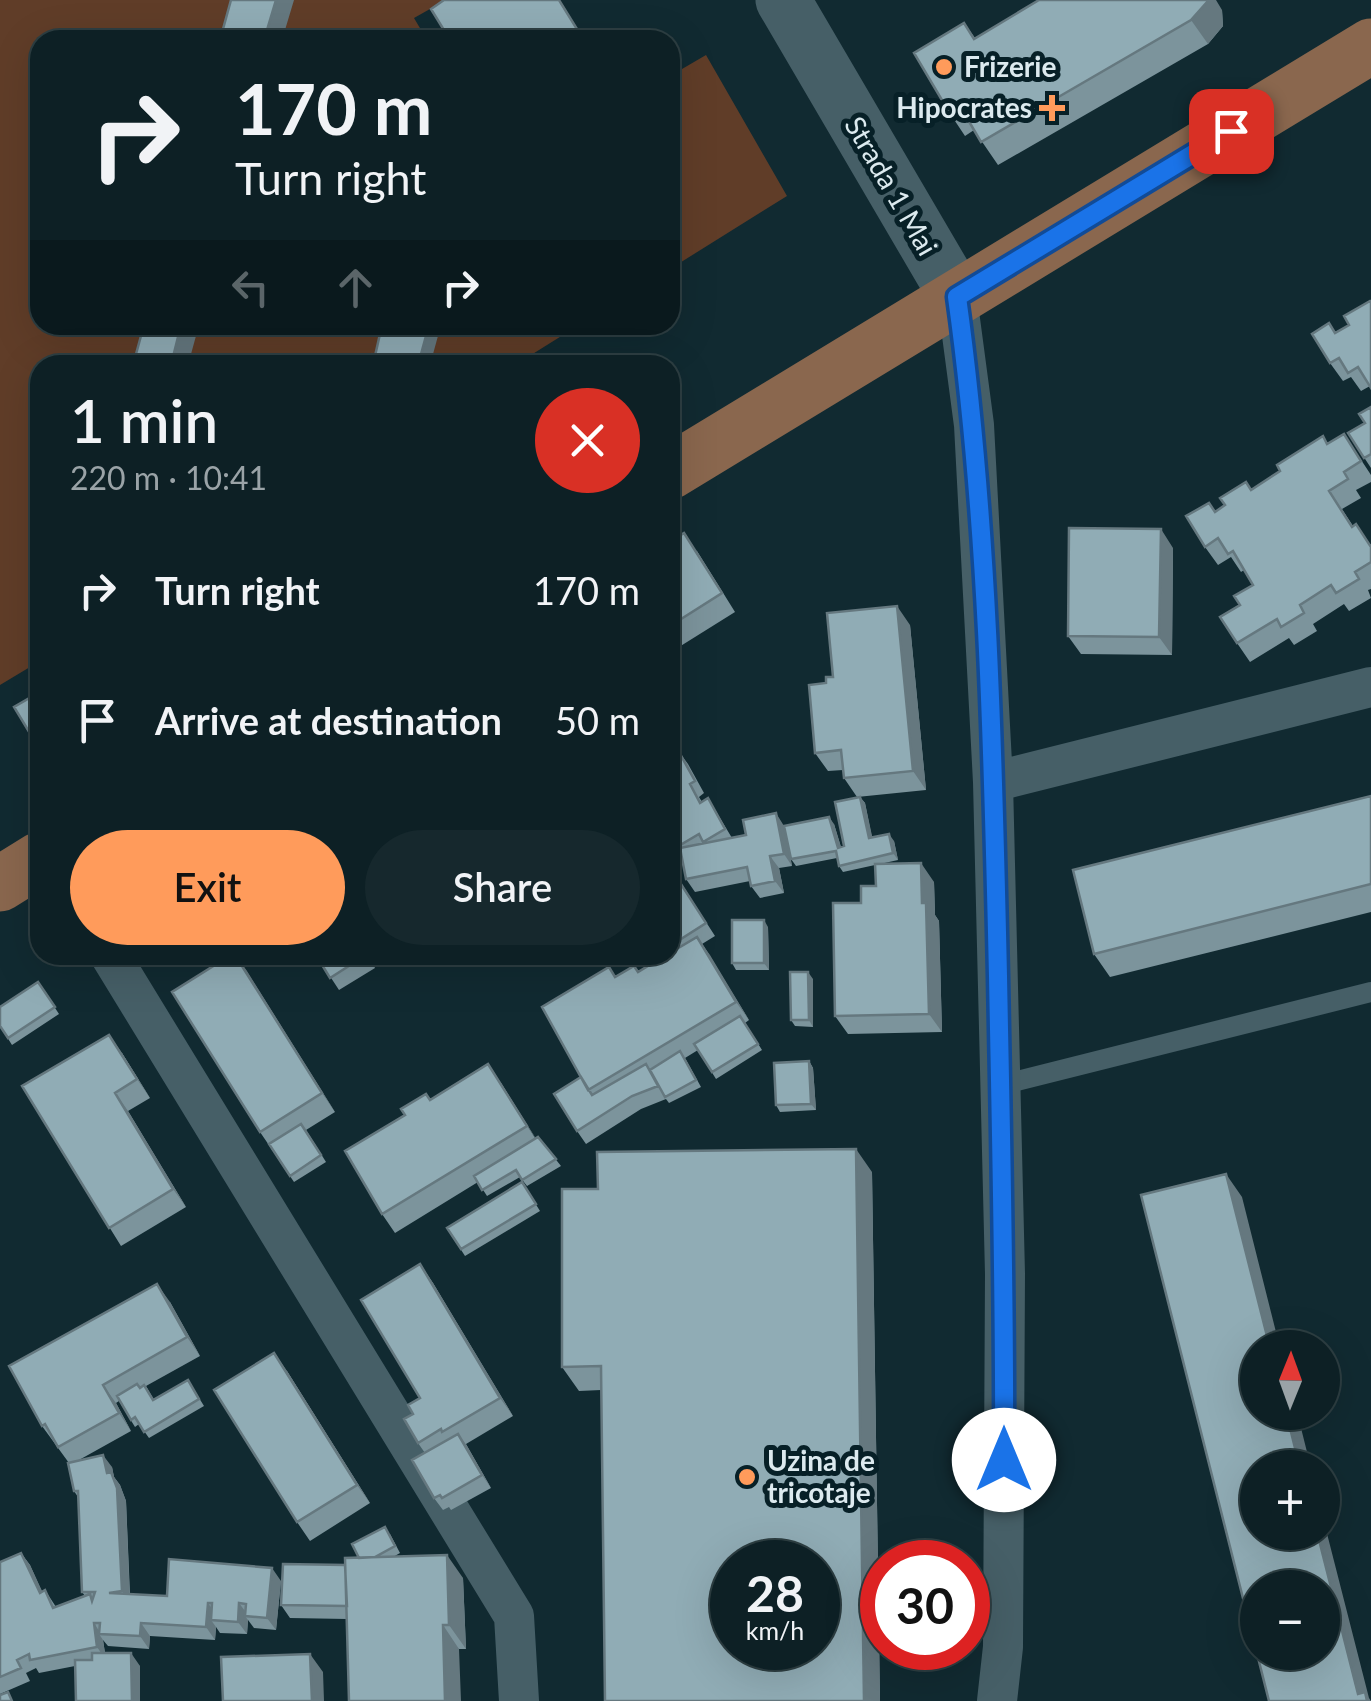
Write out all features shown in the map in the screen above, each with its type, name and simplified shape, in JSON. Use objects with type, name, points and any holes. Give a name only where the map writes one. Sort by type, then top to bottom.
[{"type":"main road","name":"Strada 1 Mai","points":[[783,0],[957,297]]},
{"type":"main road","points":[[680,466],[1371,46]]},
{"type":"main road","points":[[0,884],[30,865]]},
{"type":"street","name":"Strada 1 Mai","points":[[957,297],[974,425],[994,782],[1005,1293],[1003,1647],[997,1701]]},
{"type":"street","points":[[994,782],[1371,686]]},
{"type":"street","points":[[116,965],[514,1616],[520,1701]]},
{"type":"lane","points":[[1001,1084],[1371,992]]},
{"type":"shaded area","points":[[0,0],[446,0],[414,18],[421,30],[30,30],[30,335],[563,335],[531,355],[30,355],[30,667],[0,685]]},
{"type":"shaded area","points":[[706,55],[787,196],[680,263],[680,70]]},
{"type":"building","points":[[231,0],[276,0],[267,30],[223,30]]},
{"type":"building","points":[[444,0],[559,0],[578,30],[444,30],[431,9]]},
{"type":"building","points":[[1039,0],[1207,2],[1191,20],[981,142],[960,106],[949,112],[914,53],[964,23],[974,39]]},
{"type":"building","points":[[1370,301],[1371,388],[1358,367],[1348,373],[1339,358],[1330,363],[1312,334],[1329,323],[1335,333],[1349,325],[1344,316]]},
{"type":"building","points":[[141,335],[178,335],[174,355],[136,355]]},
{"type":"building","points":[[380,335],[426,335],[421,355],[375,355]]},
{"type":"building","points":[[1371,407],[1371,454],[1364,458],[1348,433],[1365,423],[1359,414]]},
{"type":"building","points":[[1344,434],[1361,461],[1344,472],[1348,479],[1329,491],[1352,527],[1356,524],[1371,547],[1371,562],[1355,572],[1359,579],[1336,593],[1331,585],[1300,605],[1304,613],[1281,627],[1277,619],[1237,643],[1220,617],[1240,605],[1234,596],[1253,585],[1233,551],[1228,554],[1218,538],[1205,547],[1186,516],[1209,503],[1215,512],[1225,505],[1220,498],[1246,482],[1251,490],[1280,471],[1277,465],[1323,436],[1327,444]]},
{"type":"building","points":[[1069,528],[1161,529],[1159,637],[1068,636]]},
{"type":"building","points":[[684,533],[722,593],[680,620],[680,536]]},
{"type":"building","points":[[897,606],[913,771],[844,778],[841,750],[815,753],[809,685],[826,683],[826,677],[833,677],[827,613]]},
{"type":"building","points":[[30,698],[30,733],[14,707]]},
{"type":"building","points":[[680,754],[695,781],[690,784],[700,803],[708,798],[725,829],[703,842],[699,834],[680,845]]},
{"type":"building","points":[[1371,796],[1371,884],[1094,954],[1073,870]]},
{"type":"building","points":[[860,797],[869,838],[889,834],[893,853],[839,866],[836,851],[791,859],[784,826],[829,817],[838,848],[844,846],[835,802]]},
{"type":"building","points":[[776,813],[784,854],[770,856],[775,881],[751,886],[747,867],[686,879],[680,848],[746,835],[743,820]]},
{"type":"building","points":[[921,863],[929,1014],[835,1016],[833,903],[861,903],[861,886],[876,886],[875,864]]},
{"type":"building","points":[[680,883],[706,923],[680,940]]},
{"type":"building","points":[[732,920],[764,920],[764,963],[732,963]]},
{"type":"building","points":[[697,937],[736,1002],[588,1090],[542,1007],[609,967],[615,977],[634,966],[638,972],[650,965],[680,965],[680,947]]},
{"type":"building","points":[[215,965],[241,965],[322,1093],[260,1132],[172,992]]},
{"type":"building","points":[[322,965],[350,965],[330,978]]},
{"type":"building","points":[[790,972],[808,972],[809,1020],[791,1020]]},
{"type":"building","points":[[38,982],[55,1007],[8,1038],[0,1026],[0,1007]]},
{"type":"building","points":[[740,1016],[758,1044],[712,1072],[694,1044]]},
{"type":"building","points":[[109,1035],[137,1079],[115,1093],[173,1189],[109,1228],[22,1086]]},
{"type":"building","points":[[680,1051],[696,1080],[665,1097],[650,1070]]},
{"type":"building","points":[[809,1061],[811,1104],[776,1105],[774,1063]]},
{"type":"building","points":[[488,1064],[527,1126],[382,1214],[345,1151],[405,1115],[401,1109],[426,1094],[430,1100]]},
{"type":"building","points":[[646,1064],[658,1086],[632,1096],[577,1131],[554,1094],[581,1077],[592,1095]]},
{"type":"building","points":[[301,1124],[321,1155],[290,1176],[269,1144]]},
{"type":"building","points":[[538,1137],[556,1159],[522,1180],[516,1170],[482,1190],[474,1176]]},
{"type":"building","name":"Uzina de tricotaje","points":[[856,1149],[860,1670],[864,1670],[864,1701],[605,1701],[601,1366],[562,1367],[562,1189],[598,1189],[597,1152]]},
{"type":"building","points":[[1226,1174],[1265,1330],[1240,1330],[1240,1430],[1290,1430],[1296,1450],[1240,1450],[1240,1550],[1322,1550],[1327,1570],[1240,1570],[1240,1586],[1141,1195]]},
{"type":"building","points":[[522,1182],[536,1204],[461,1249],[447,1228]]},
{"type":"building","points":[[420,1264],[500,1398],[418,1443],[404,1419],[413,1414],[408,1405],[420,1398],[361,1300]]},
{"type":"building","points":[[157,1284],[187,1337],[103,1385],[119,1413],[58,1447],[9,1366]]},
{"type":"building","points":[[274,1353],[357,1485],[297,1522],[214,1390]]},
{"type":"building","points":[[188,1380],[199,1399],[144,1432],[135,1417],[131,1420],[117,1396],[137,1384],[140,1388],[144,1385],[153,1400]]},
{"type":"building","points":[[458,1434],[482,1475],[442,1498],[434,1498],[412,1460]]},
{"type":"building","points":[[103,1455],[107,1473],[111,1472],[117,1488],[122,1591],[109,1593],[167,1596],[169,1559],[272,1568],[267,1618],[245,1616],[246,1604],[239,1603],[238,1622],[211,1620],[212,1603],[208,1603],[206,1627],[141,1623],[140,1636],[99,1634],[100,1623],[94,1623],[97,1647],[30,1660],[29,1654],[17,1660],[21,1668],[0,1677],[0,1562],[21,1553],[40,1593],[45,1590],[53,1608],[90,1594],[92,1601],[95,1592],[82,1592],[78,1491],[74,1491],[68,1463]]},
{"type":"building","points":[[385,1527],[395,1546],[375,1557],[359,1558],[352,1544]]},
{"type":"building","points":[[447,1555],[449,1625],[443,1625],[445,1701],[349,1701],[345,1558]]},
{"type":"building","points":[[283,1564],[345,1565],[347,1606],[281,1605]]},
{"type":"building","points":[[1340,1623],[1358,1694],[1365,1692],[1367,1701],[1269,1701],[1261,1670],[1340,1670]]},
{"type":"building","points":[[92,1653],[131,1653],[132,1701],[76,1701],[75,1660],[92,1660]]},
{"type":"building","points":[[310,1654],[312,1701],[223,1701],[221,1657]]},
{"type":"building","points":[[8,1692],[12,1701],[0,1701],[0,1695]]},
{"type":"place","name":"Frizerie","points":[[944,67]]},
{"type":"place","name":"Hipocrates","points":[[1052,108]]},
{"type":"place","name":"Uzina de tricotaje","points":[[747,1477]]},
{"type":"route","points":[[1004,1460],[1005,1274],[994,782],[974,425],[957,297],[1231,131]]}]
